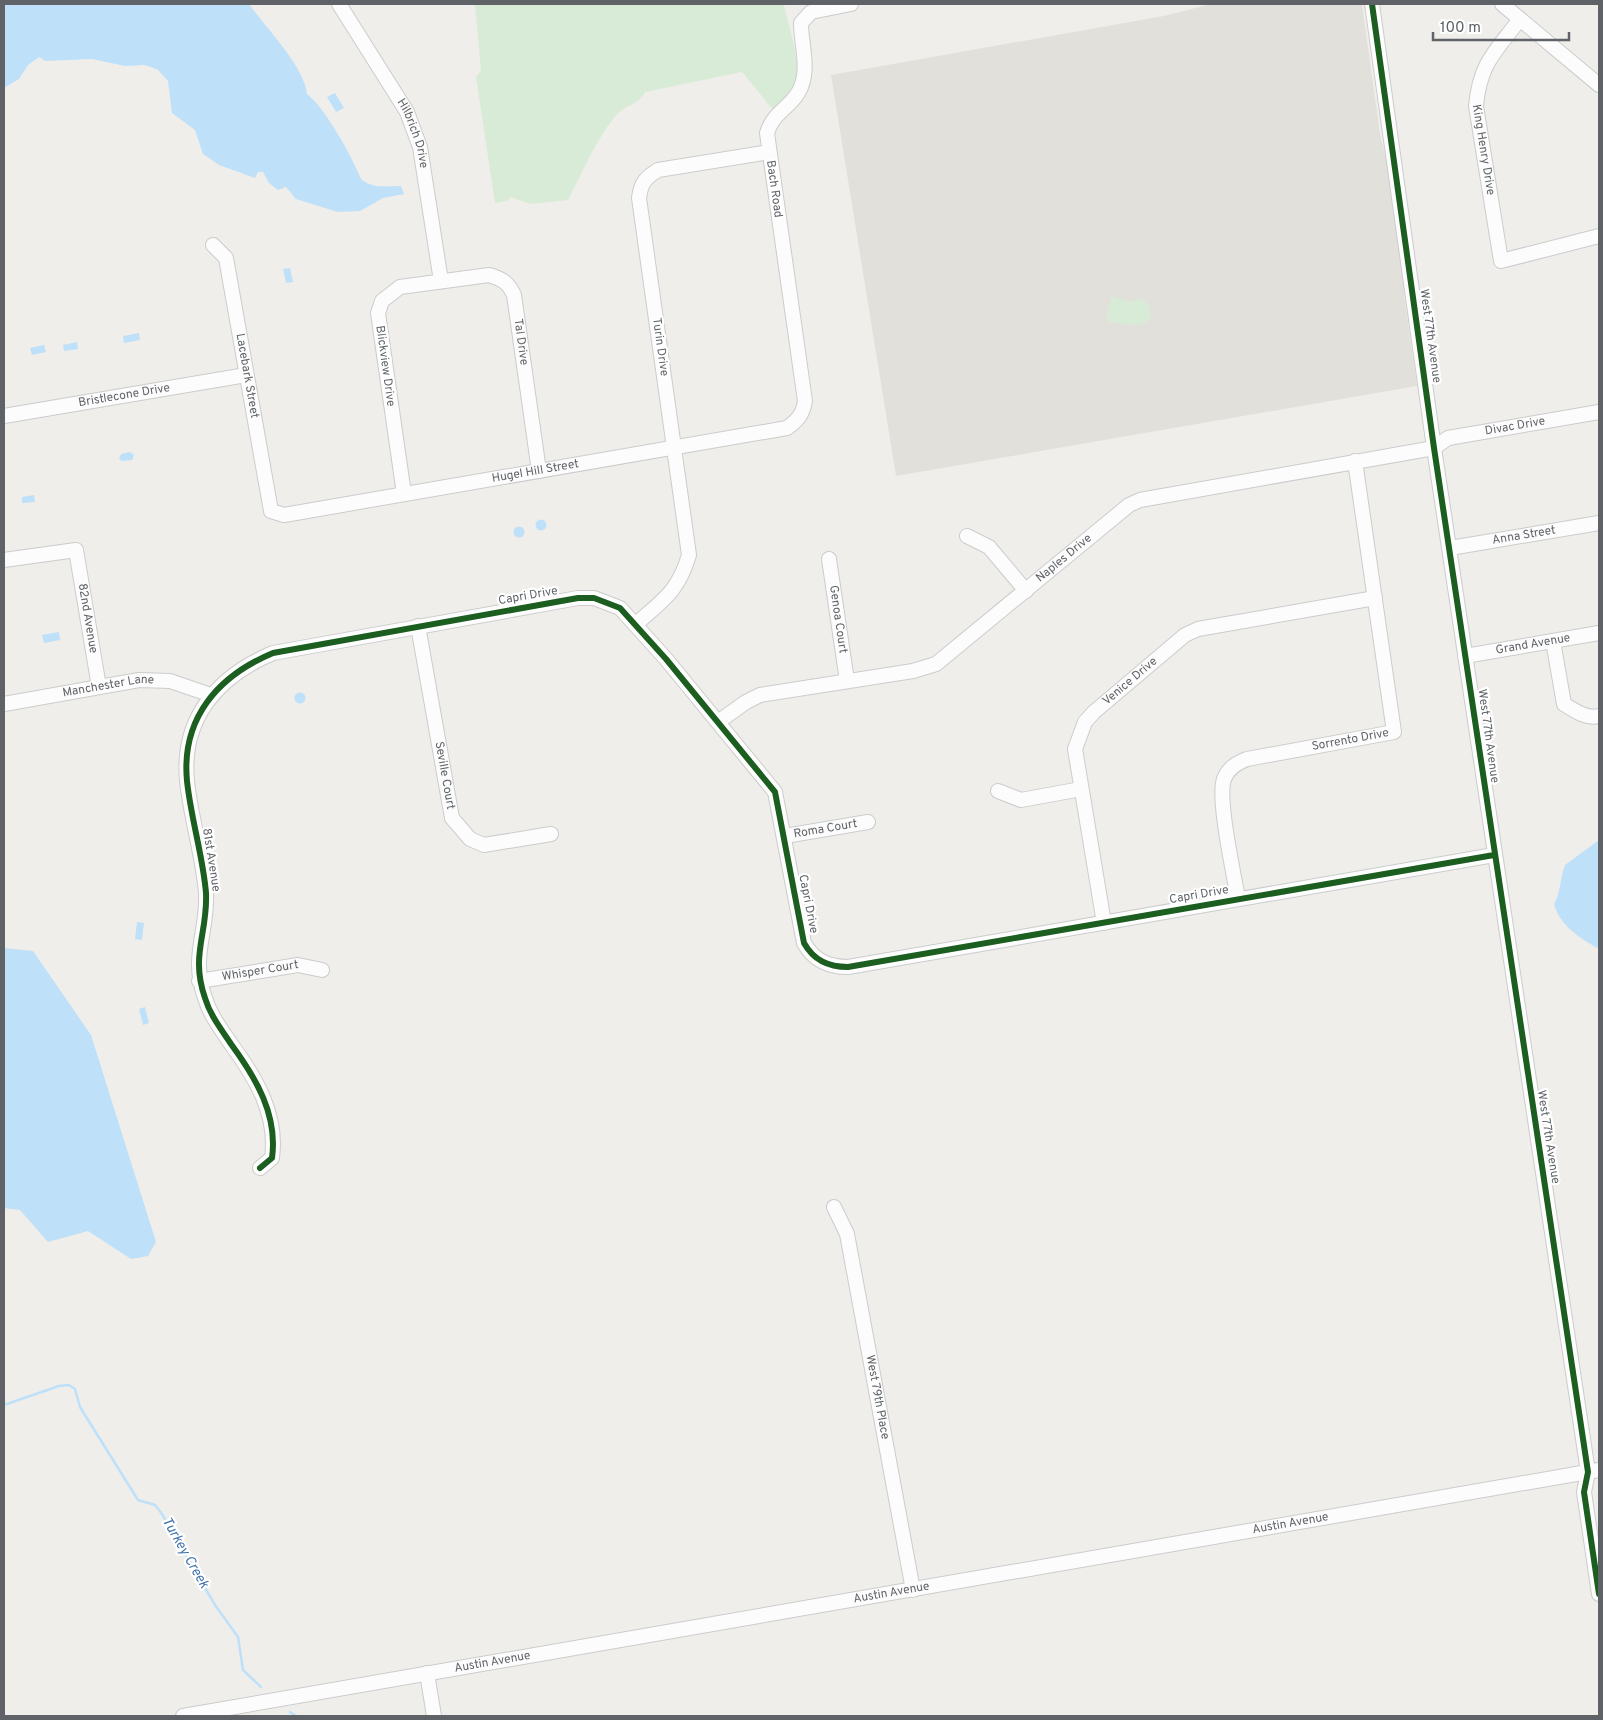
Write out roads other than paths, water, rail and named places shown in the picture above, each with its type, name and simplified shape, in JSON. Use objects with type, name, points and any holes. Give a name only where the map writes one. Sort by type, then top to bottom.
[{"type":"street","name":"Hilbrich Drive","points":[[339,4],[407,112],[417,139],[441,281]]},
{"type":"street","name":"Bach Road","points":[[798,421],[804,412],[806,401],[767,133],[771,121],[799,92],[806,75],[801,22],[811,12],[851,4]]},
{"type":"street","name":"West 77th Avenue","points":[[1372,4],[1434,448],[1494,855],[1593,1471],[1584,1492],[1599,1594]]},
{"type":"street","points":[[1502,4],[1599,85]]},
{"type":"street","name":"King Henry Drive","points":[[1520,19],[1484,65],[1478,85],[1476,106],[1501,261],[1599,236]]},
{"type":"street","name":"Turin Drive","points":[[636,624],[673,592],[683,577],[689,555],[639,198],[640,186],[646,177],[658,170],[769,152]]},
{"type":"street","name":"Lacebark Street","points":[[213,245],[226,258],[271,511]]},
{"type":"street","name":"Tal Drive","points":[[441,281],[488,274],[509,284],[514,295],[539,471]]},
{"type":"street","name":"Blickview Drive","points":[[404,494],[378,312],[382,301],[400,287],[441,281]]},
{"type":"street","name":"Bristlecone Drive","points":[[4,416],[246,375]]},
{"type":"street","name":"Divac Drive","points":[[1434,448],[1448,438],[1599,412]]},
{"type":"street","name":"Hugel Hill Street","points":[[271,511],[284,515],[788,428],[798,421]]},
{"type":"street","name":"Naples Drive","points":[[718,722],[746,702],[760,695],[913,671],[936,664],[1129,505],[1140,500],[1434,448]]},
{"type":"street","name":"Sorrento Drive","points":[[1238,899],[1222,797],[1224,777],[1230,769],[1247,759],[1394,732],[1355,461]]},
{"type":"street","name":"Anna Street","points":[[1450,548],[1599,523]]},
{"type":"street","points":[[967,536],[989,547],[1026,591]]},
{"type":"street","name":"82nd Avenue","points":[[4,560],[76,550],[99,687]]},
{"type":"street","name":"Genoa Court","points":[[830,559],[847,681]]},
{"type":"street","name":"Capri Drive","points":[[241,669],[273,653],[418,626],[578,598],[594,598],[609,602],[620,608],[636,624],[775,792],[804,944],[817,959],[837,967],[848,967],[1494,855]]},
{"type":"street","name":"Venice Drive","points":[[1104,923],[1075,748],[1085,722],[1094,712],[1185,635],[1212,625],[1375,598]]},
{"type":"street","name":"Seville Court","points":[[418,626],[452,818],[470,840],[484,844],[550,834]]},
{"type":"street","name":"Grand Avenue","points":[[1465,656],[1599,633]]},
{"type":"street","points":[[1553,641],[1564,704],[1591,718],[1599,716]]},
{"type":"street","name":"81st Avenue","points":[[241,669],[223,682],[211,695],[197,720],[187,760],[187,781],[206,895],[198,956],[200,981],[205,1001],[217,1023],[255,1079],[270,1115],[274,1138],[272,1158],[260,1168]]},
{"type":"street","name":"Manchester Lane","points":[[4,704],[139,680],[170,681],[211,695]]},
{"type":"street","points":[[998,791],[1021,800],[1081,789]]},
{"type":"street","name":"Roma Court","points":[[784,836],[868,822]]},
{"type":"street","name":"Whisper Court","points":[[200,981],[298,965],[322,970]]},
{"type":"street","name":"West 79th Place","points":[[834,1207],[847,1234],[913,1590]]},
{"type":"street","name":"Austin Avenue","points":[[183,1716],[1593,1471]]},
{"type":"street","points":[[427,1673],[434,1716]]},
{"type":"water","points":[[4,4],[249,4],[292,59],[299,71],[307,94],[330,121],[361,179],[375,186],[401,186],[404,194],[383,198],[360,211],[338,212],[296,199],[286,187],[278,190],[269,183],[263,172],[258,172],[255,178],[219,165],[203,154],[195,130],[172,113],[168,81],[158,70],[144,65],[125,66],[92,59],[45,61],[39,57],[28,65],[19,79],[4,88]]},
{"type":"water","points":[[335,93],[344,108],[336,112],[327,97]]},
{"type":"water","points":[[290,268],[293,282],[286,283],[283,269]]},
{"type":"water","points":[[139,333],[140,340],[124,343],[123,336]]},
{"type":"water","points":[[77,342],[78,349],[64,351],[63,345]]},
{"type":"water","points":[[44,345],[46,352],[32,355],[30,348]]},
{"type":"water","points":[[130,452],[134,455],[132,460],[122,461],[119,459],[121,454]]},
{"type":"water","points":[[34,495],[35,502],[22,503],[22,497]]},
{"type":"water","points":[[541,519],[547,525],[541,531],[535,525]]},
{"type":"water","points":[[519,526],[525,532],[519,538],[513,532]]},
{"type":"water","points":[[59,632],[60,640],[44,643],[42,635]]},
{"type":"water","points":[[300,692],[306,698],[300,704],[294,698]]},
{"type":"water","points":[[1599,840],[1599,949],[1578,936],[1566,925],[1554,904],[1565,865]]},
{"type":"water","points":[[137,922],[144,923],[142,940],[135,939]]},
{"type":"water","points":[[4,948],[33,951],[91,1035],[156,1242],[148,1256],[131,1259],[88,1231],[48,1242],[20,1210],[4,1208]]},
{"type":"water","points":[[145,1007],[149,1023],[143,1025],[139,1009]]},
{"type":"waterway","name":"Turkey Creek","points":[[4,1405],[59,1386],[69,1385],[75,1389],[80,1407],[138,1500],[155,1505],[162,1514],[215,1605],[238,1637],[243,1670],[261,1687]]},
{"type":"waterway","name":"Turkey Creek","points":[[290,1712],[296,1716]]}]
